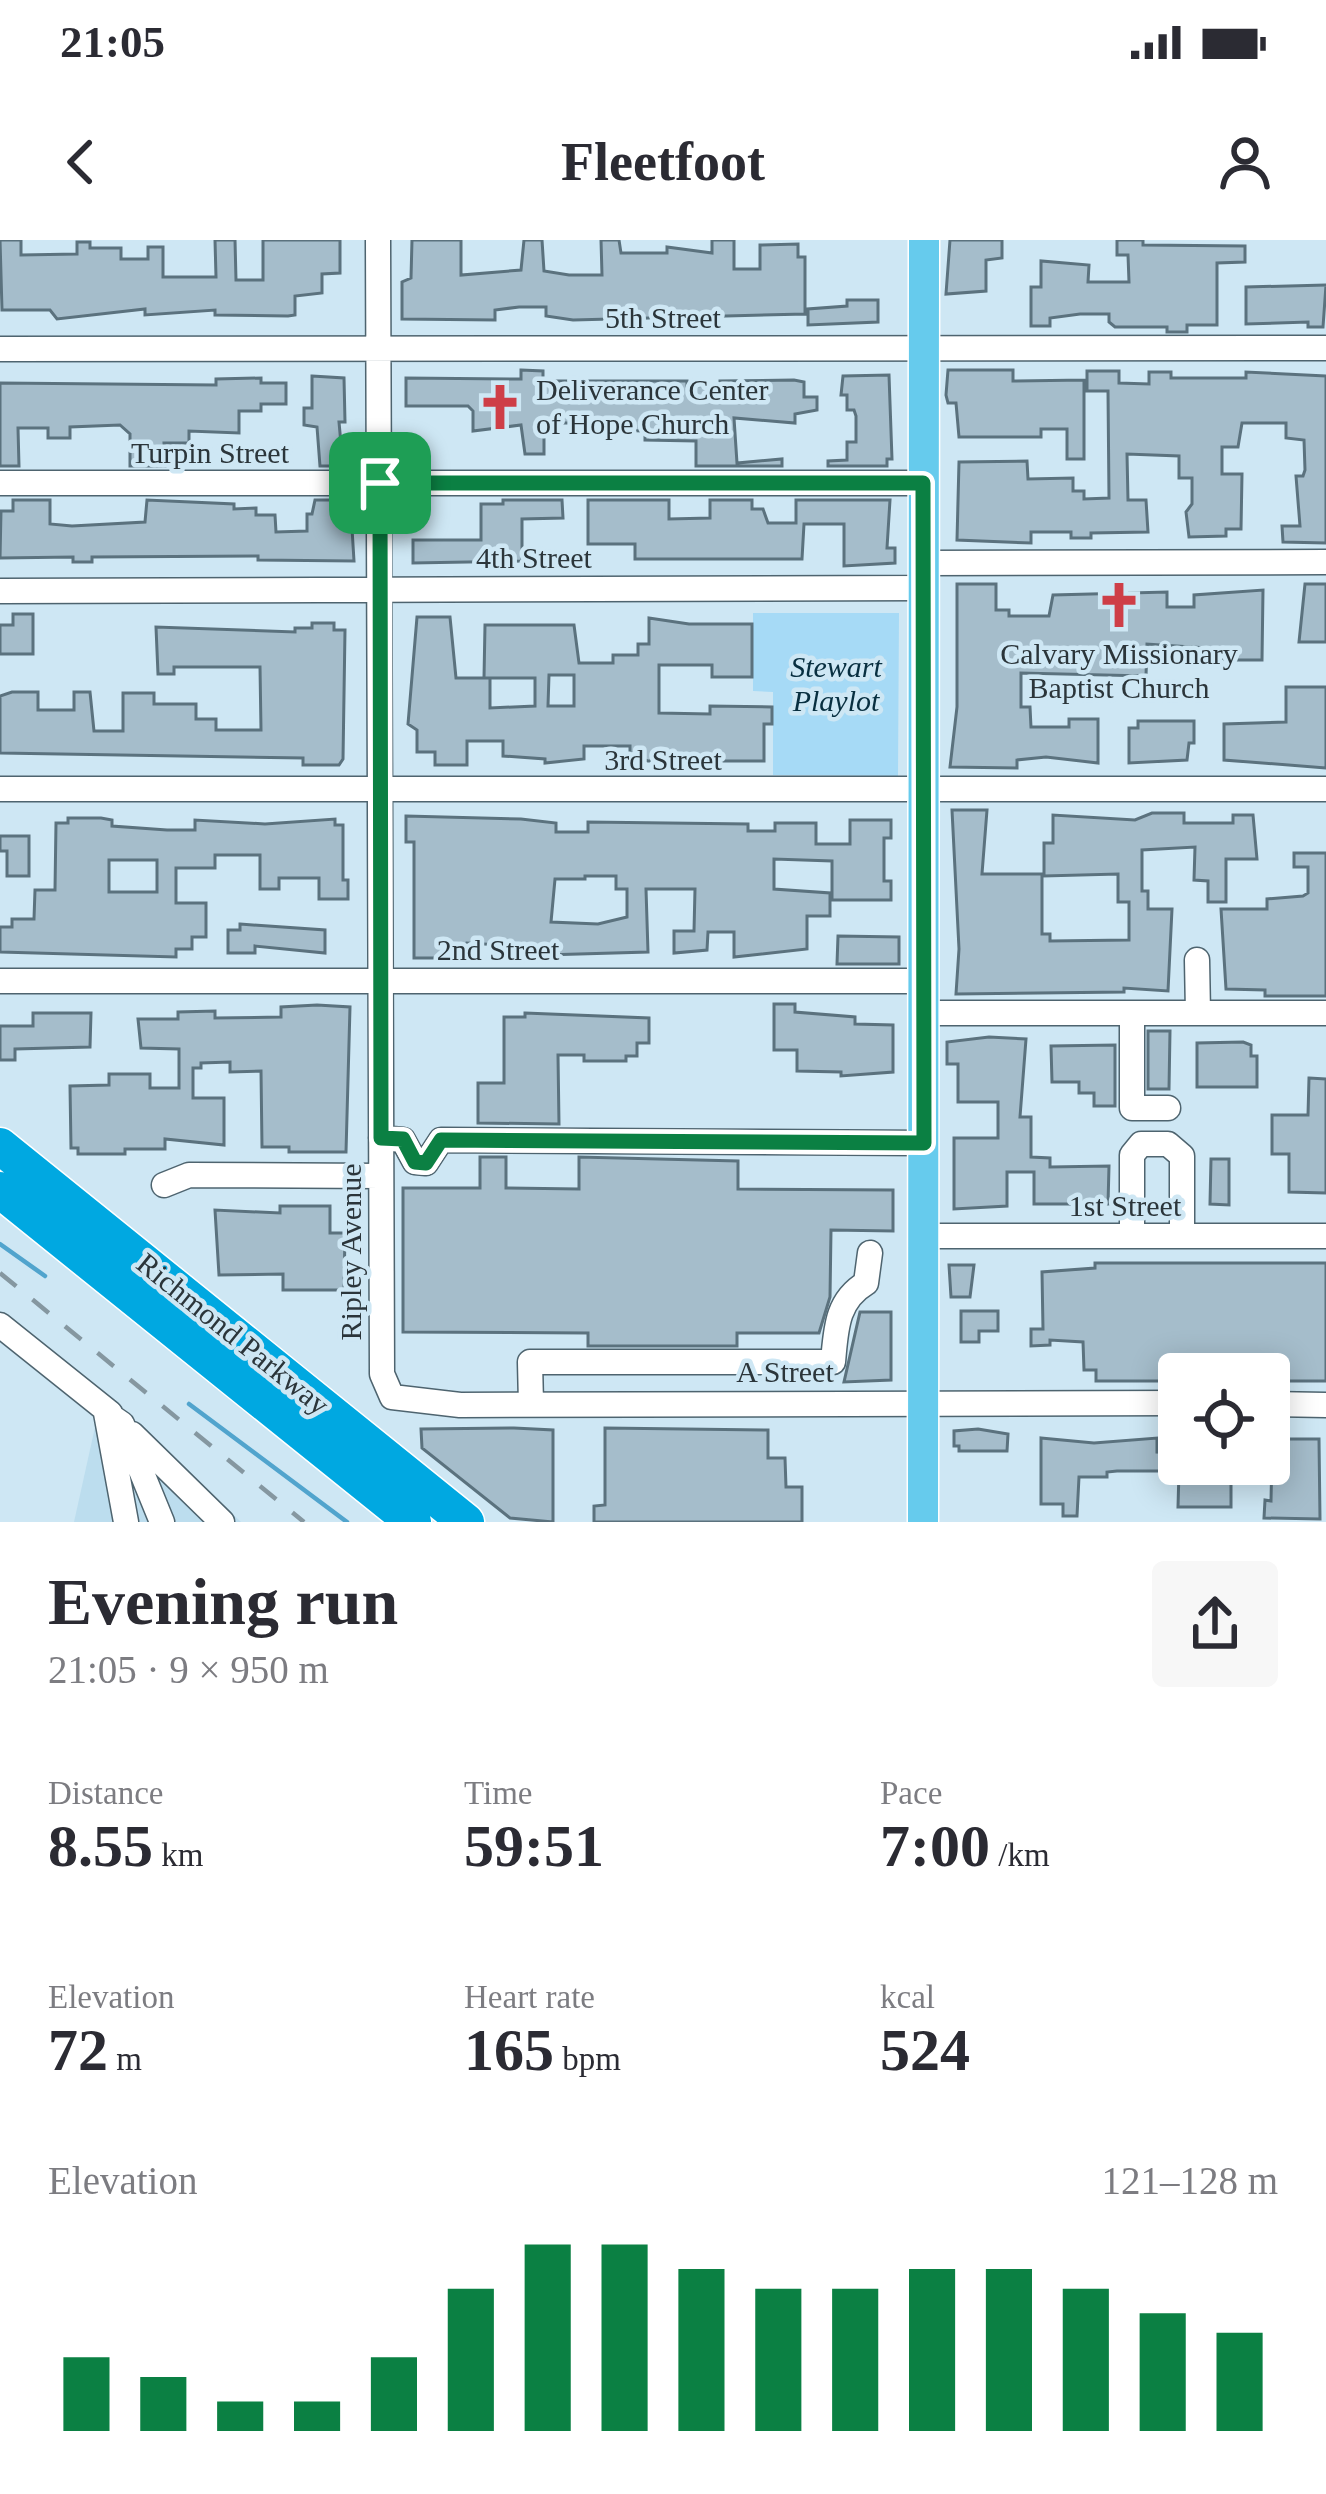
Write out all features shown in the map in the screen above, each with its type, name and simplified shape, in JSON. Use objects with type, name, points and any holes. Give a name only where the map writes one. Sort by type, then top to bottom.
[{"type":"highway","name":"Richmond Parkway","points":[[0,1146],[466,1522]]},
{"type":"highway","name":"Richmond Parkway","points":[[0,1190],[413,1522]]},
{"type":"main road","points":[[923,1522],[924,240]]},
{"type":"street","name":"Ripley Avenue","points":[[378,240],[382,1374],[392,1397]]},
{"type":"street","name":"5th Street","points":[[0,349],[1326,348]]},
{"type":"street","name":"Turpin Street","points":[[0,482],[923,483]]},
{"type":"street","name":"4th Street","points":[[0,591],[380,588],[1326,562]]},
{"type":"street","name":"3rd Street","points":[[0,789],[1326,789]]},
{"type":"street","points":[[1197,960],[1198,1013]]},
{"type":"street","name":"2nd Street","points":[[0,981],[924,981]]},
{"type":"street","points":[[924,1013],[1326,1012]]},
{"type":"street","points":[[1132,1013],[1132,1108],[1168,1108]]},
{"type":"street","points":[[381,1138],[403,1139],[415,1162],[426,1163],[441,1140],[924,1143]]},
{"type":"street","points":[[1132,1236],[1132,1155],[1141,1144],[1168,1144],[1182,1156],[1182,1236]]},
{"type":"street","points":[[164,1185],[190,1175],[381,1177]]},
{"type":"street","name":"1st Street","points":[[924,1236],[1326,1236]]},
{"type":"street","points":[[531,1404],[530,1362],[833,1362],[837,1319],[850,1293],[866,1283],[870,1252]]},
{"type":"street","points":[[0,1325],[116,1418],[223,1522]]},
{"type":"street","name":"A Street","points":[[392,1397],[460,1405],[1158,1403]]},
{"type":"street","points":[[1290,1404],[1326,1405]]},
{"type":"street","points":[[126,1522],[106,1413],[116,1418],[162,1522]]},
{"type":"shaded area","points":[[103,1391],[241,1522],[74,1522]]},
{"type":"green space","name":"Stewart Playlot","points":[[753,613],[899,613],[898,776],[773,775],[773,692],[753,691]]},
{"type":"building","points":[[0,240],[21,240],[21,255],[77,254],[77,242],[90,242],[90,248],[121,248],[121,259],[148,259],[148,247],[163,247],[163,277],[216,277],[215,240],[235,240],[236,280],[263,280],[263,240],[340,240],[340,273],[322,274],[322,293],[295,296],[295,315],[215,315],[215,310],[145,315],[145,309],[57,319],[50,310],[2,310]]},
{"type":"building","points":[[412,240],[461,240],[461,275],[521,270],[524,240],[542,240],[544,271],[569,275],[602,275],[601,240],[619,240],[621,253],[667,253],[667,247],[712,253],[712,240],[734,240],[734,269],[760,269],[760,245],[798,244],[798,257],[805,257],[805,314],[573,320],[546,316],[546,307],[519,307],[495,310],[495,320],[402,319],[402,282],[411,278]]},
{"type":"building","points":[[950,240],[1002,240],[1002,258],[986,260],[986,291],[946,294]]},
{"type":"building","points":[[1117,240],[1143,240],[1143,245],[1245,246],[1245,262],[1217,263],[1217,325],[1187,325],[1187,332],[1167,332],[1167,327],[1115,327],[1109,314],[1080,314],[1050,318],[1050,326],[1031,326],[1031,287],[1041,287],[1041,261],[1089,265],[1088,282],[1129,282],[1128,255],[1117,255]]},
{"type":"building","points":[[1326,285],[1323,327],[1308,327],[1308,322],[1246,324],[1246,287]]},
{"type":"building","points":[[847,300],[878,300],[878,322],[808,325],[808,309],[847,306]]},
{"type":"building","points":[[521,370],[543,371],[543,381],[687,381],[687,386],[794,380],[804,382],[804,397],[817,397],[817,410],[795,414],[795,423],[734,418],[737,463],[782,459],[782,466],[696,466],[696,441],[645,440],[645,431],[605,430],[605,423],[544,423],[544,454],[525,454],[521,425],[473,431],[473,411],[468,406],[406,406],[406,378],[521,379]]},
{"type":"building","points":[[948,370],[1013,370],[1013,381],[1084,380],[1084,459],[1067,459],[1067,429],[1041,429],[1041,437],[959,437],[956,403],[948,403],[946,395]]},
{"type":"building","points":[[1087,371],[1119,371],[1119,383],[1149,384],[1149,372],[1171,372],[1171,378],[1246,378],[1246,372],[1326,376],[1326,543],[1283,542],[1282,526],[1300,526],[1296,476],[1303,476],[1305,470],[1304,440],[1286,438],[1286,423],[1242,423],[1238,447],[1222,447],[1222,474],[1242,474],[1241,529],[1226,529],[1226,536],[1189,537],[1186,512],[1192,504],[1192,478],[1179,478],[1179,456],[1127,454],[1128,500],[1146,500],[1148,532],[1071,538],[1071,532],[1031,532],[1031,543],[957,540],[959,462],[1027,461],[1028,479],[1073,478],[1073,491],[1084,491],[1084,499],[1109,498],[1108,391],[1087,391]]},
{"type":"building","points":[[889,375],[892,459],[887,459],[887,466],[828,466],[828,461],[847,460],[847,442],[856,442],[856,416],[854,410],[847,410],[847,395],[841,395],[843,376]]},
{"type":"building","points":[[312,376],[344,378],[345,422],[339,422],[343,466],[320,466],[317,427],[304,425],[304,408],[312,408]]},
{"type":"building","points":[[261,378],[261,383],[286,383],[286,404],[261,404],[261,411],[239,411],[239,433],[189,431],[189,443],[164,443],[165,466],[130,466],[130,434],[120,425],[70,427],[70,438],[48,438],[48,428],[18,428],[19,466],[0,466],[0,383],[216,385],[216,379]]},
{"type":"building","points":[[13,500],[50,500],[50,524],[72,526],[145,522],[147,500],[234,504],[234,509],[256,508],[256,515],[275,515],[276,532],[307,531],[307,514],[312,514],[315,500],[346,500],[354,561],[258,560],[258,556],[92,557],[92,562],[73,562],[73,557],[0,558],[1,511],[13,511]]},
{"type":"building","points":[[503,500],[562,500],[563,518],[522,519],[522,561],[413,563],[413,540],[481,540],[481,504],[503,504]]},
{"type":"building","points":[[588,500],[669,500],[669,519],[710,518],[710,500],[752,500],[752,509],[763,509],[768,523],[796,523],[796,500],[890,500],[887,548],[895,548],[895,563],[844,566],[844,524],[804,524],[802,559],[635,559],[635,544],[588,544]]},
{"type":"building","points":[[957,584],[996,584],[996,610],[1009,610],[1009,616],[1049,616],[1053,595],[1167,592],[1167,607],[1194,607],[1194,595],[1263,590],[1262,660],[1206,660],[1206,648],[1147,644],[1146,676],[1021,673],[1021,707],[1030,707],[1031,727],[1069,727],[1069,719],[1098,719],[1098,763],[1046,757],[1017,760],[1017,768],[950,767],[957,707]]},
{"type":"building","points":[[1305,584],[1326,584],[1326,642],[1299,642]]},
{"type":"building","points":[[13,614],[33,614],[33,654],[0,654],[0,625],[13,625]]},
{"type":"building","points":[[417,617],[450,617],[456,678],[484,678],[485,625],[574,625],[579,663],[613,663],[613,655],[638,655],[638,644],[649,644],[649,618],[689,624],[752,624],[752,677],[712,677],[712,665],[659,665],[659,713],[710,714],[710,706],[772,707],[772,724],[764,724],[764,761],[648,761],[630,755],[630,746],[584,746],[584,759],[545,763],[545,759],[503,756],[503,741],[467,741],[467,765],[435,765],[435,752],[417,752],[417,730],[408,724]],"holes":[[[549,675],[574,675],[574,706],[548,706]],[[490,678],[535,678],[535,706],[490,708]]]},
{"type":"building","points":[[312,623],[334,623],[334,630],[345,630],[343,759],[339,765],[303,765],[303,758],[0,753],[0,696],[12,692],[38,692],[38,710],[74,710],[74,692],[90,692],[94,731],[123,731],[123,693],[154,693],[154,704],[196,704],[196,719],[216,719],[216,730],[261,730],[260,667],[174,667],[174,674],[158,674],[156,627],[295,632],[295,628],[312,628]]},
{"type":"building","points":[[1286,687],[1326,687],[1326,768],[1224,760],[1224,724],[1286,722]]},
{"type":"building","points":[[1138,721],[1194,721],[1194,743],[1189,743],[1187,760],[1129,763],[1129,728],[1138,728]]},
{"type":"building","points":[[952,810],[987,810],[982,874],[1042,874],[1042,934],[1050,934],[1050,941],[1129,940],[1129,902],[1118,902],[1118,874],[1044,876],[1044,843],[1053,843],[1053,815],[1135,820],[1152,813],[1184,813],[1184,823],[1233,823],[1233,815],[1253,815],[1257,859],[1226,859],[1226,902],[1208,902],[1208,881],[1194,880],[1195,847],[1142,850],[1142,891],[1148,891],[1148,909],[1172,909],[1168,991],[1124,988],[1124,992],[956,994],[959,949]]},
{"type":"building","points":[[406,816],[521,819],[556,823],[556,832],[588,832],[588,822],[748,824],[748,831],[775,831],[775,823],[816,823],[816,844],[850,844],[850,820],[891,820],[891,838],[884,838],[884,881],[891,881],[891,900],[832,900],[832,861],[774,859],[774,889],[830,893],[830,916],[807,916],[807,949],[734,957],[734,932],[708,932],[707,950],[674,953],[674,931],[694,931],[695,889],[646,889],[648,952],[544,955],[518,953],[518,946],[467,943],[465,958],[414,958],[414,842],[406,842]],"holes":[[[616,876],[616,889],[627,889],[627,917],[598,924],[551,922],[555,879]]]},
{"type":"building","points":[[68,818],[101,818],[112,820],[112,826],[195,830],[195,820],[265,824],[335,819],[335,825],[343,825],[343,880],[348,880],[348,899],[319,899],[319,878],[279,878],[279,889],[260,889],[260,855],[215,855],[215,868],[176,868],[176,903],[206,903],[206,937],[192,937],[192,949],[176,949],[176,957],[0,952],[0,927],[12,927],[12,919],[34,919],[35,890],[55,890],[56,823],[68,823]],"holes":[[[109,860],[157,860],[157,892],[109,892]]]},
{"type":"building","points":[[0,836],[29,836],[29,876],[7,876],[7,851],[0,851]]},
{"type":"building","points":[[1294,853],[1326,853],[1326,996],[1265,996],[1265,990],[1226,989],[1221,909],[1267,909],[1267,899],[1308,893],[1308,867],[1294,867]]},
{"type":"building","points":[[240,924],[325,930],[325,953],[255,946],[255,953],[228,953],[228,930],[240,930]]},
{"type":"building","points":[[838,936],[899,937],[899,964],[837,964]]},
{"type":"building","points":[[774,1004],[795,1004],[795,1012],[855,1017],[855,1024],[893,1025],[893,1072],[841,1076],[841,1072],[797,1071],[797,1050],[774,1050]]},
{"type":"building","points":[[281,1007],[350,1007],[346,1152],[262,1147],[261,1071],[230,1072],[230,1062],[201,1063],[201,1068],[193,1068],[193,1098],[224,1098],[224,1145],[165,1139],[165,1149],[125,1149],[125,1154],[78,1154],[78,1148],[71,1148],[70,1086],[109,1085],[109,1074],[150,1074],[150,1088],[179,1088],[179,1049],[141,1048],[138,1019],[178,1019],[178,1012],[215,1011],[215,1018],[281,1017]]},
{"type":"building","points":[[33,1013],[91,1013],[90,1047],[15,1049],[15,1060],[0,1060],[0,1026],[33,1026]]},
{"type":"building","points":[[525,1013],[649,1018],[649,1043],[637,1043],[637,1056],[626,1056],[626,1061],[584,1061],[584,1055],[558,1055],[559,1124],[478,1123],[478,1083],[504,1083],[504,1017],[525,1017]]},
{"type":"building","points":[[1148,1031],[1170,1031],[1169,1089],[1148,1089]]},
{"type":"building","points":[[1026,1039],[1020,1117],[1031,1117],[1031,1157],[1050,1158],[1050,1167],[1109,1166],[1108,1204],[1034,1204],[1034,1172],[1007,1172],[1007,1206],[954,1209],[954,1138],[998,1138],[998,1102],[958,1102],[958,1064],[947,1064],[947,1042]]},
{"type":"building","points":[[1197,1043],[1251,1045],[1251,1056],[1257,1056],[1257,1087],[1197,1087]]},
{"type":"building","points":[[1115,1045],[1115,1106],[1094,1106],[1094,1093],[1079,1093],[1079,1082],[1052,1082],[1051,1046]]},
{"type":"building","points":[[1309,1078],[1326,1079],[1326,1193],[1289,1192],[1289,1154],[1272,1154],[1272,1115],[1308,1115]]},
{"type":"building","points":[[480,1157],[506,1157],[506,1188],[579,1189],[579,1157],[738,1161],[738,1189],[893,1190],[893,1231],[831,1230],[830,1297],[819,1333],[737,1333],[737,1346],[588,1346],[588,1333],[403,1332],[403,1188],[480,1188]]},
{"type":"building","points":[[1211,1159],[1229,1159],[1229,1205],[1210,1204]]},
{"type":"building","points":[[280,1206],[330,1206],[330,1233],[345,1233],[344,1290],[283,1290],[283,1274],[219,1275],[215,1210],[280,1213]]},
{"type":"building","points":[[1095,1263],[1326,1263],[1326,1381],[1290,1381],[1290,1353],[1158,1353],[1158,1381],[1096,1381],[1096,1370],[1084,1370],[1083,1342],[1050,1340],[1050,1345],[1031,1346],[1031,1329],[1043,1329],[1042,1272],[1095,1268]]},
{"type":"building","points":[[949,1265],[974,1265],[970,1297],[951,1297]]},
{"type":"building","points":[[961,1311],[998,1311],[998,1331],[979,1331],[979,1342],[961,1342]]},
{"type":"building","points":[[860,1312],[891,1312],[891,1380],[844,1382]]},
{"type":"building","points":[[605,1428],[768,1430],[768,1458],[785,1458],[786,1487],[802,1487],[802,1522],[594,1522],[594,1506],[605,1505]]},
{"type":"building","points":[[421,1429],[553,1430],[553,1522],[510,1518],[422,1448]]},
{"type":"building","points":[[954,1431],[1008,1434],[1007,1451],[959,1451],[954,1446]]},
{"type":"building","points":[[1041,1438],[1094,1443],[1157,1438],[1158,1471],[1079,1477],[1077,1516],[1063,1516],[1063,1504],[1041,1504]]},
{"type":"building","points":[[1290,1439],[1319,1439],[1320,1519],[1264,1518],[1265,1500],[1271,1501],[1271,1485],[1290,1485]]},
{"type":"building","points":[[1179,1485],[1231,1485],[1231,1507],[1178,1507]]},
{"type":"waterway","points":[[0,1244],[45,1276]]},
{"type":"waterway","points":[[189,1404],[347,1522]]},
{"type":"railway","points":[[0,1273],[304,1522]]},
{"type":"place","name":"Deliverance Center of Hope Church","points":[[500,407]]},
{"type":"place","name":"Calvary Missionary Baptist Church","points":[[1119,605]]},
{"type":"route","points":[[380,483],[923,483],[924,1143],[441,1140],[426,1163],[415,1162],[403,1139],[381,1138],[380,483]]}]
